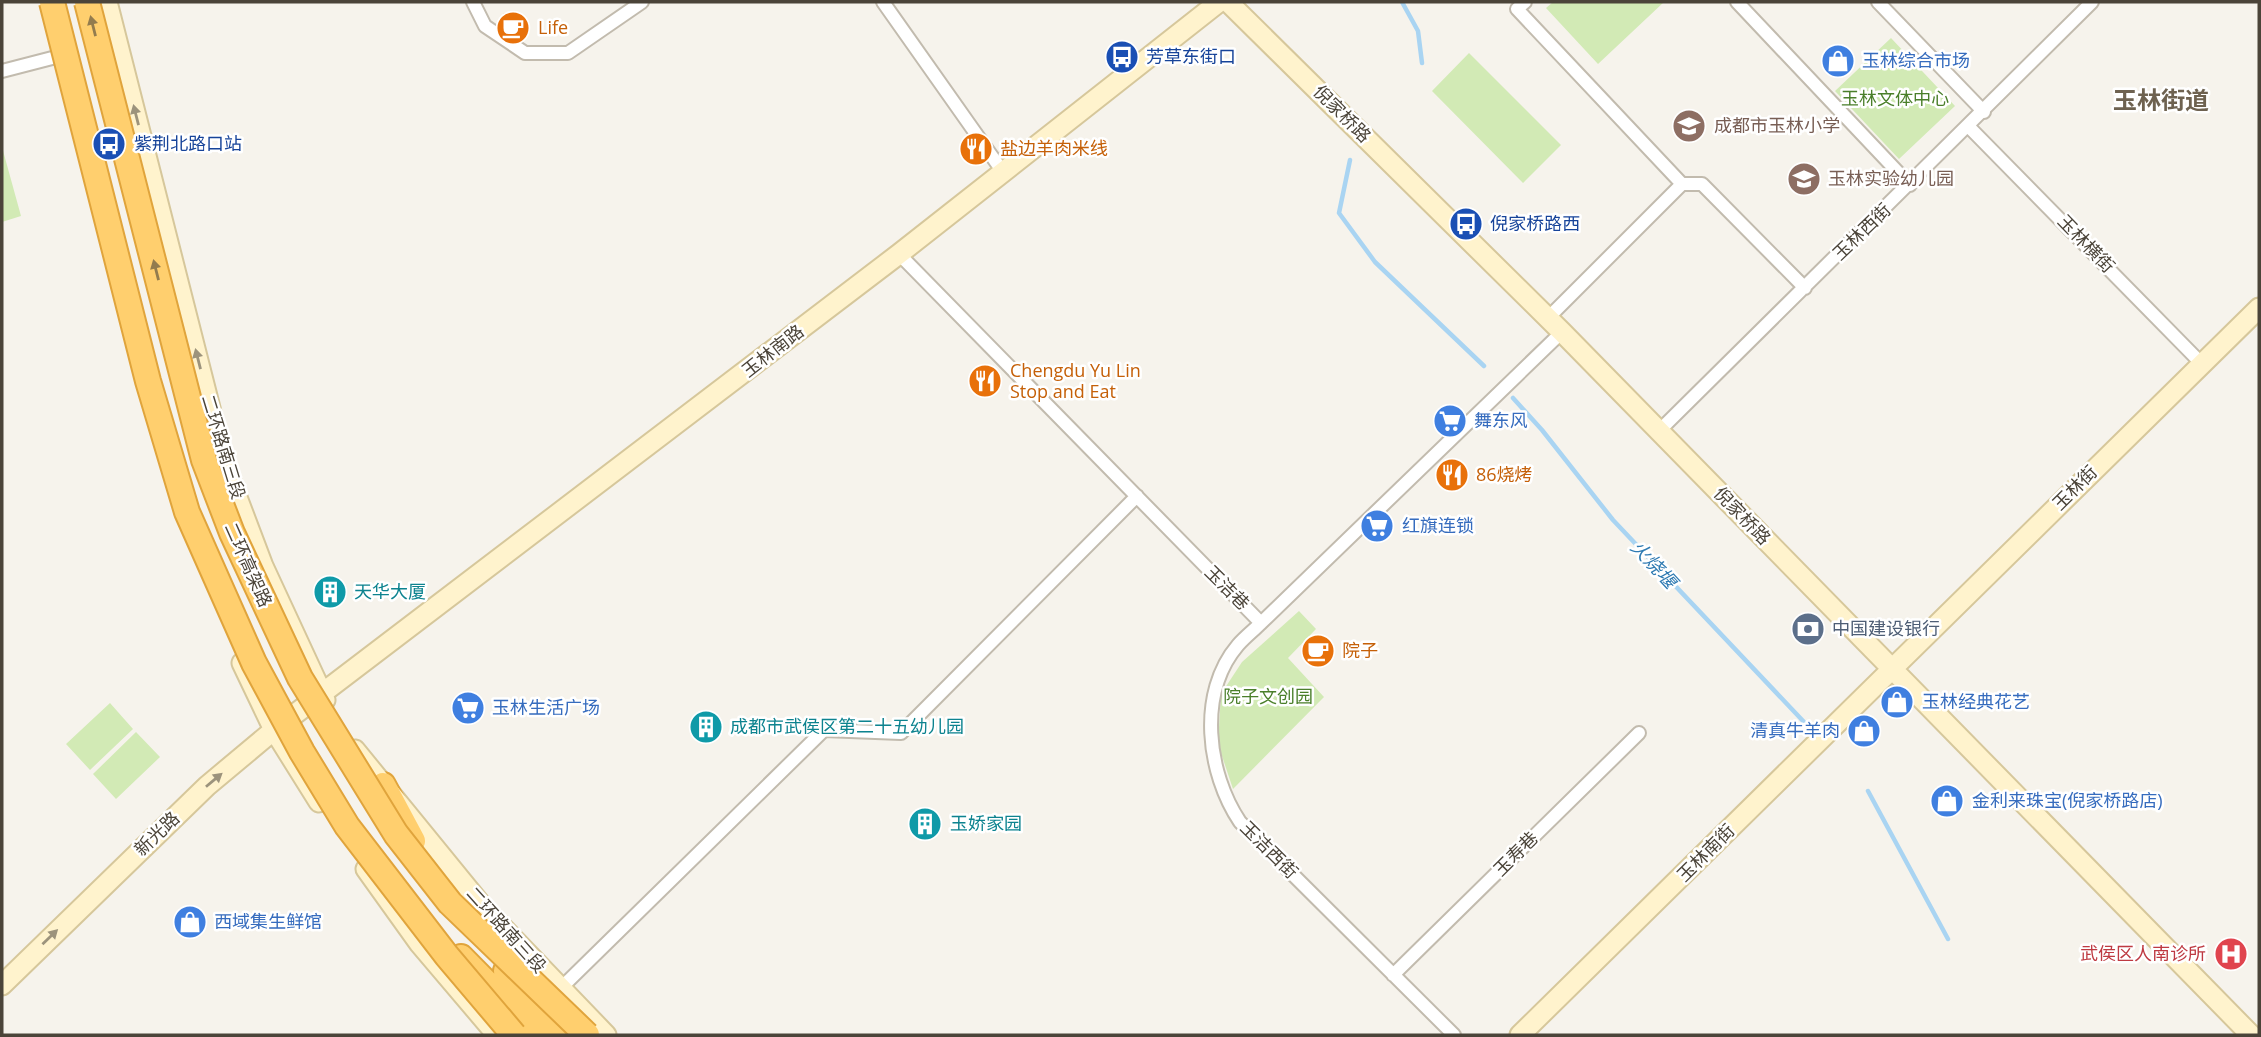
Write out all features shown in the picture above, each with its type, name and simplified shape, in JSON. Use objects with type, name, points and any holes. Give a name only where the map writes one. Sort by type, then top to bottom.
[{"type":"highway","name":"二环高架路","points":[[52,2],[148,382],[187,512],[254,663],[302,752],[347,826],[447,956],[514,1035]]},
{"type":"highway","name":"二环高架路","points":[[87,2],[204,460],[232,533],[300,678],[396,834],[450,903],[587,1035]]},
{"type":"highway","points":[[294,763],[378,872],[527,1035]]},
{"type":"highway","points":[[383,785],[410,836],[454,897],[579,1035]]},
{"type":"highway","points":[[450,903],[565,1035]]},
{"type":"highway","points":[[411,907],[538,1035]]},
{"type":"main road","points":[[47,2],[165,467],[232,642],[274,730],[294,763],[419,943],[496,1035]]},
{"type":"main road","name":"二环路南三段","points":[[107,2],[224,463],[263,566],[321,693],[357,752],[484,907],[606,1035]]},
{"type":"main road","name":"玉林南路","points":[[321,693],[899,254],[1219,2]]},
{"type":"main road","name":"倪家桥路","points":[[1228,2],[1555,325],[2250,1035]]},
{"type":"main road","name":"玉林街","points":[[1892,670],[2259,308]]},
{"type":"main road","name":"玉林南街","points":[[1520,1035],[1892,670]]},
{"type":"main road","name":"新光路","points":[[2,985],[207,786],[321,693]]},
{"type":"street","points":[[473,2],[485,26],[525,53],[568,53],[642,2]]},
{"type":"street","points":[[883,2],[1003,172]]},
{"type":"street","points":[[1525,2],[1517,9],[1682,184],[1702,184],[1805,288]]},
{"type":"street","points":[[1737,2],[1910,185]]},
{"type":"street","points":[[1878,2],[1984,112]]},
{"type":"street","name":"玉林西街","points":[[1659,431],[1969,127],[2092,2]]},
{"type":"street","points":[[2,71],[60,56]]},
{"type":"street","name":"玉林横街","points":[[1969,127],[2201,363]]},
{"type":"street","name":"玉洁巷","points":[[899,254],[1261,623],[1555,325],[1682,184]]},
{"type":"street","points":[[560,989],[824,730],[901,733],[1137,496]]},
{"type":"street","name":"玉洁西街","points":[[1261,623],[1237,645],[1227,661],[1212,709],[1211,736],[1218,778],[1227,803],[1240,822],[1454,1035]]},
{"type":"street","name":"玉寿巷","points":[[1393,975],[1639,733]]},
{"type":"green space","points":[[1553,2],[1664,2],[1598,64],[1546,8]]},
{"type":"green space","name":"玉林文体中心","points":[[1891,38],[1955,106],[1899,159],[1835,91]]},
{"type":"green space","points":[[1469,53],[1561,145],[1523,183],[1432,91]]},
{"type":"green space","points":[[2,147],[21,216],[2,222]]},
{"type":"green space","name":"院子文创园","points":[[1299,611],[1316,629],[1288,658],[1324,697],[1233,789],[1218,744],[1221,694],[1242,662]]},
{"type":"green space","points":[[110,703],[133,729],[90,770],[66,744]]},
{"type":"green space","points":[[136,732],[160,757],[116,799],[93,774]]},
{"type":"waterway","name":"火烧堰","points":[[1402,2],[1418,31],[1422,63]]},
{"type":"waterway","name":"火烧堰","points":[[1350,160],[1339,213],[1375,262],[1484,366]]},
{"type":"waterway","name":"火烧堰","points":[[1513,398],[1542,430],[1613,520],[1804,722]]},
{"type":"waterway","name":"火烧堰","points":[[1868,791],[1948,939]]},
{"type":"place","name":"Life","points":[[513,28]]},
{"type":"place","name":"芳草东街口","points":[[1122,57]]},
{"type":"place","name":"玉林综合市场","points":[[1838,61]]},
{"type":"place","name":"成都市玉林小学","points":[[1689,126]]},
{"type":"place","name":"紫荆北路口站","points":[[109,144]]},
{"type":"place","name":"盐边羊肉米线","points":[[976,149]]},
{"type":"place","name":"玉林实验幼儿园","points":[[1804,179]]},
{"type":"place","name":"倪家桥路西","points":[[1466,224]]},
{"type":"place","name":"Chengdu Yu Lin Stop and Eat","points":[[985,381]]},
{"type":"place","name":"舞东风","points":[[1450,421]]},
{"type":"place","name":"86烧烤","points":[[1452,475]]},
{"type":"place","name":"红旗连锁","points":[[1377,526]]},
{"type":"place","name":"天华大厦","points":[[330,592]]},
{"type":"place","name":"中国建设银行","points":[[1808,629]]},
{"type":"place","name":"院子","points":[[1318,651]]},
{"type":"place","name":"玉林经典花艺","points":[[1897,702]]},
{"type":"place","name":"玉林生活广场","points":[[468,708]]},
{"type":"place","name":"成都市武侯区第二十五幼儿园","points":[[706,727]]},
{"type":"place","name":"清真牛羊肉","points":[[1864,731]]},
{"type":"place","name":"金利来珠宝(倪家桥路店)","points":[[1947,801]]},
{"type":"place","name":"玉娇家园","points":[[925,824]]},
{"type":"place","name":"西域集生鲜馆","points":[[190,922]]},
{"type":"place","name":"武侯区人南诊所","points":[[2231,954]]},
{"type":"district","name":"玉林街道","points":[[2161,101]]}]
